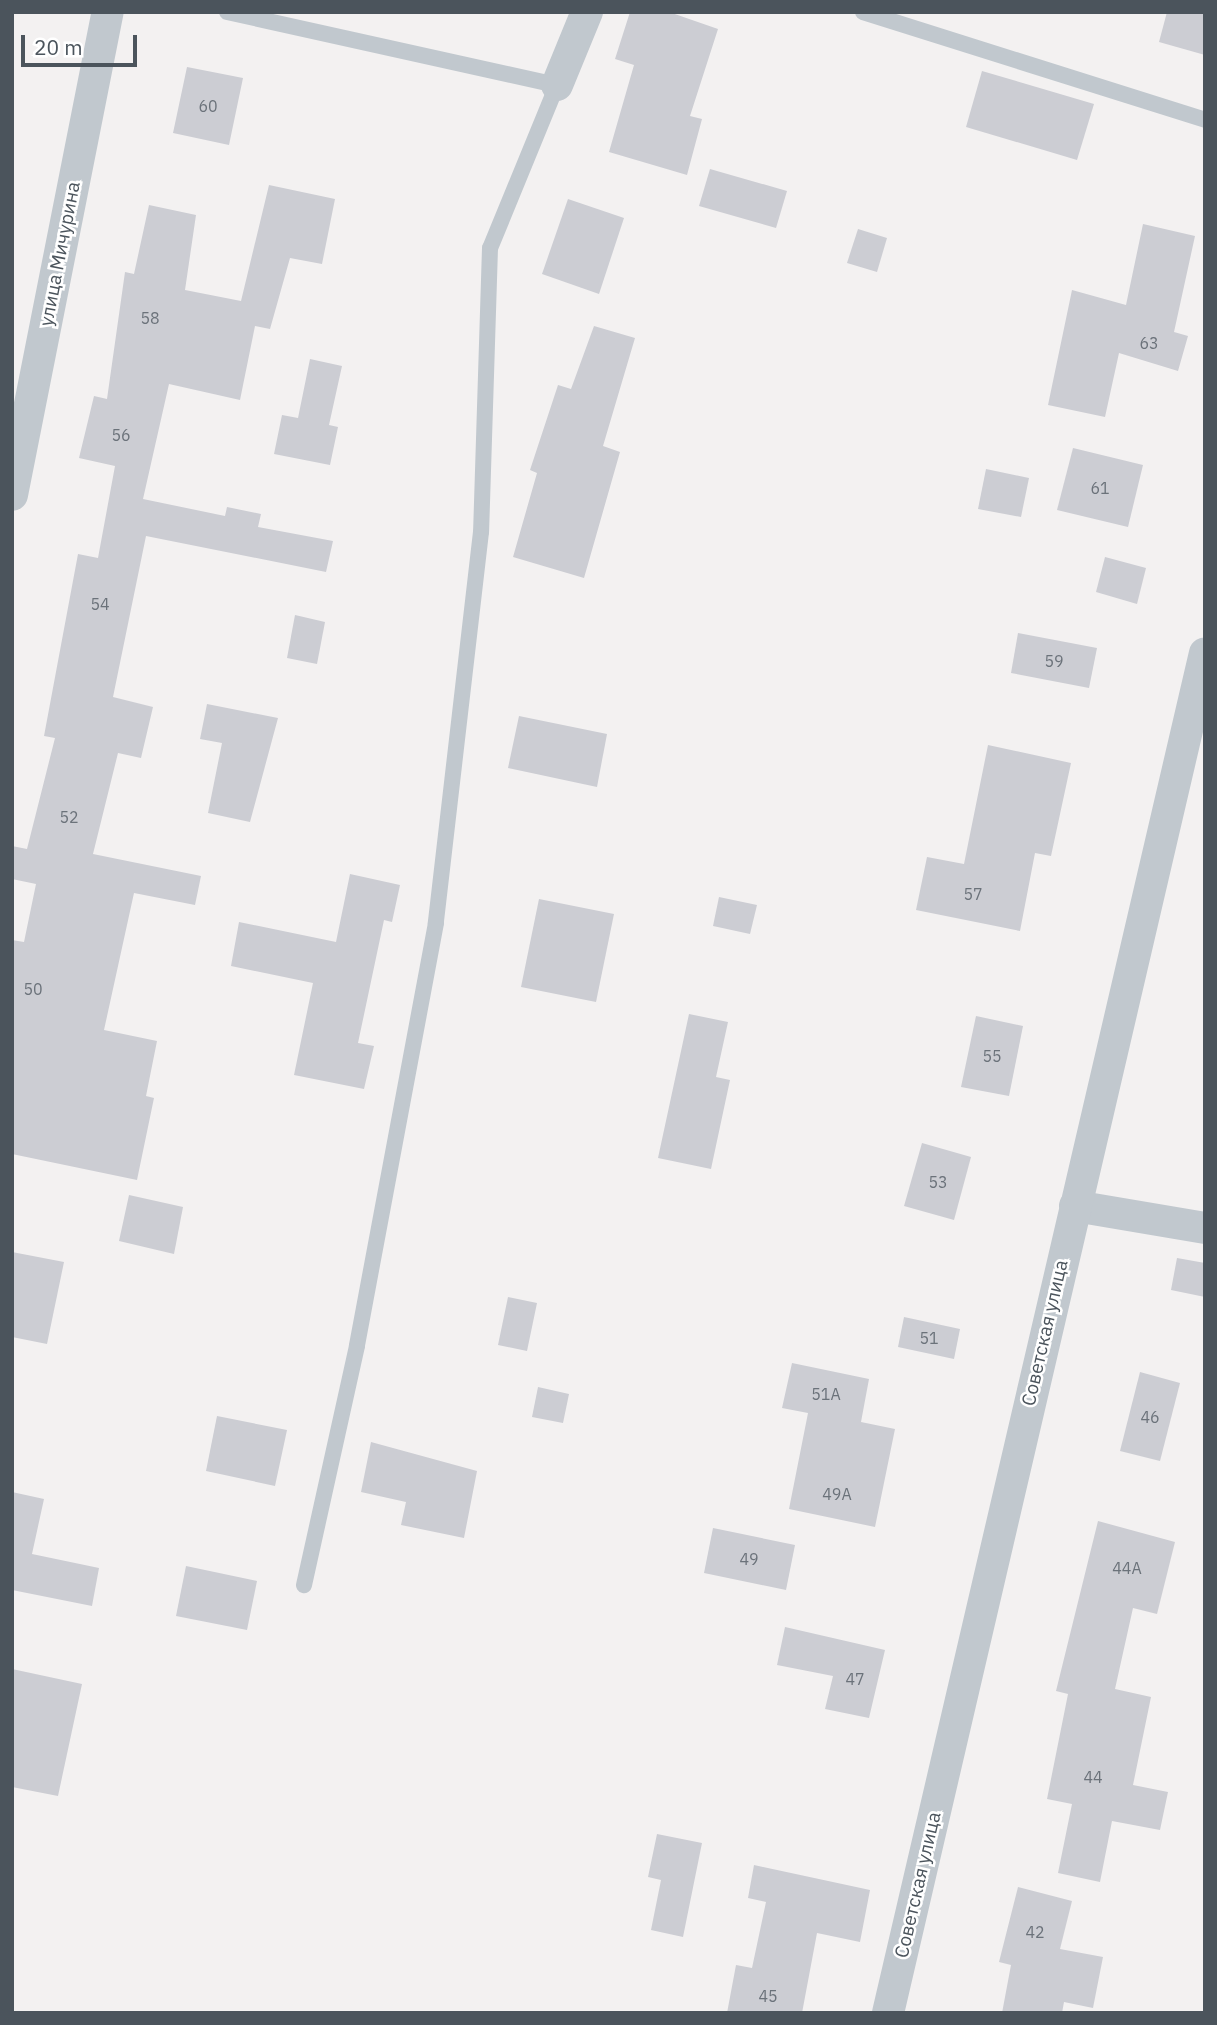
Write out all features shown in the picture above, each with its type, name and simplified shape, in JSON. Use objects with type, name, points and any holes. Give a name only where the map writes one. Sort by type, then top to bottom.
[{"type":"street","name":"улица Мичурина","points":[[12,495],[108,12]]},
{"type":"street","points":[[557,85],[587,12]]},
{"type":"street","name":"Советская улица","points":[[888,2013],[1205,653]]},
{"type":"street","points":[[1074,1206],[1205,1228]]},
{"type":"lane","points":[[226,12],[557,85],[490,248],[481,531],[436,923],[357,1346],[304,1585]]},
{"type":"lane","points":[[863,12],[1205,120]]},
{"type":"building","points":[[630,12],[669,12],[718,29],[690,116],[702,119],[687,175],[609,152],[634,65],[615,59]]},
{"type":"building","points":[[1167,12],[1205,12],[1205,55],[1159,42]]},
{"type":"building","points":[[187,67],[243,78],[229,145],[173,133]]},
{"type":"building","points":[[982,71],[1094,104],[1077,160],[966,127]]},
{"type":"building","points":[[710,169],[787,191],[776,228],[699,206]]},
{"type":"building","points":[[269,185],[335,199],[322,264],[290,258],[270,329],[255,326],[240,400],[169,384],[143,499],[225,516],[227,507],[261,514],[258,527],[333,541],[326,572],[146,536],[113,697],[153,707],[141,758],[118,753],[93,854],[201,876],[195,905],[134,893],[104,1030],[157,1041],[146,1096],[154,1098],[137,1180],[12,1154],[12,940],[24,942],[36,884],[12,879],[12,846],[27,849],[55,738],[44,736],[78,554],[98,558],[115,466],[79,458],[94,396],[107,399],[125,272],[134,274],[149,205],[196,215],[185,290],[241,301]]},
{"type":"building","points":[[568,199],[624,218],[599,294],[542,274]]},
{"type":"building","points":[[1143,224],[1195,236],[1174,332],[1188,336],[1178,371],[1119,353],[1105,417],[1048,405],[1072,290],[1126,305]]},
{"type":"building","points":[[858,229],[887,238],[877,272],[847,263]]},
{"type":"building","points":[[594,326],[635,338],[603,446],[620,452],[584,578],[513,557],[537,473],[530,470],[558,385],[571,389]]},
{"type":"building","points":[[310,359],[342,366],[329,425],[338,427],[330,465],[274,454],[282,415],[298,418]]},
{"type":"building","points":[[1073,448],[1143,465],[1128,527],[1057,510]]},
{"type":"building","points":[[986,469],[1029,478],[1021,517],[978,509]]},
{"type":"building","points":[[1105,557],[1146,568],[1137,604],[1096,592]]},
{"type":"building","points":[[295,615],[325,622],[317,664],[287,658]]},
{"type":"building","points":[[1018,633],[1097,648],[1089,688],[1011,673]]},
{"type":"building","points":[[207,704],[278,718],[250,822],[208,813],[222,743],[200,739]]},
{"type":"building","points":[[519,716],[607,734],[597,787],[508,768]]},
{"type":"building","points":[[988,745],[1071,763],[1051,856],[1035,853],[1020,931],[916,910],[927,857],[964,864]]},
{"type":"building","points":[[350,874],[400,885],[392,922],[384,920],[358,1043],[374,1046],[364,1089],[294,1075],[313,983],[231,966],[239,922],[336,942]]},
{"type":"building","points":[[719,897],[757,905],[750,934],[713,926]]},
{"type":"building","points":[[539,899],[614,914],[596,1002],[521,987]]},
{"type":"building","points":[[689,1014],[728,1022],[716,1077],[730,1080],[711,1169],[658,1158]]},
{"type":"building","points":[[976,1016],[1023,1026],[1009,1096],[961,1087]]},
{"type":"building","points":[[922,1143],[971,1157],[954,1220],[904,1206]]},
{"type":"building","points":[[129,1195],[183,1207],[174,1254],[119,1241]]},
{"type":"building","points":[[12,1252],[64,1262],[47,1344],[12,1337]]},
{"type":"building","points":[[1177,1258],[1205,1263],[1205,1297],[1171,1290]]},
{"type":"building","points":[[508,1297],[537,1303],[527,1351],[498,1345]]},
{"type":"building","points":[[904,1317],[960,1329],[954,1359],[898,1347]]},
{"type":"building","points":[[792,1363],[869,1379],[861,1422],[895,1429],[875,1527],[789,1509],[808,1413],[782,1408]]},
{"type":"building","points":[[1140,1372],[1180,1383],[1160,1461],[1120,1451]]},
{"type":"building","points":[[538,1387],[569,1394],[563,1423],[532,1417]]},
{"type":"building","points":[[217,1416],[287,1430],[275,1486],[206,1471]]},
{"type":"building","points":[[371,1442],[477,1471],[464,1538],[401,1525],[406,1502],[361,1492]]},
{"type":"building","points":[[12,1492],[44,1499],[32,1554],[99,1568],[92,1606],[12,1590]]},
{"type":"building","points":[[1098,1521],[1175,1542],[1157,1614],[1133,1608],[1115,1689],[1151,1697],[1133,1785],[1168,1792],[1160,1830],[1112,1821],[1100,1882],[1058,1873],[1072,1804],[1047,1799],[1068,1694],[1056,1691]]},
{"type":"building","points":[[713,1528],[795,1545],[786,1590],[704,1573]]},
{"type":"building","points":[[186,1566],[257,1581],[247,1630],[176,1616]]},
{"type":"building","points":[[785,1627],[885,1650],[869,1718],[825,1709],[833,1676],[777,1665]]},
{"type":"building","points":[[12,1669],[82,1684],[58,1796],[12,1787]]},
{"type":"building","points":[[657,1834],[702,1843],[683,1937],[651,1930],[661,1880],[648,1877]]},
{"type":"building","points":[[754,1865],[870,1890],[860,1942],[817,1933],[802,2013],[727,2013],[736,1965],[752,1968],[766,1902],[748,1898]]},
{"type":"building","points":[[1018,1887],[1072,1901],[1060,1949],[1103,1957],[1093,2008],[1064,2002],[1062,2013],[1002,2013],[1011,1965],[999,1962]]}]
